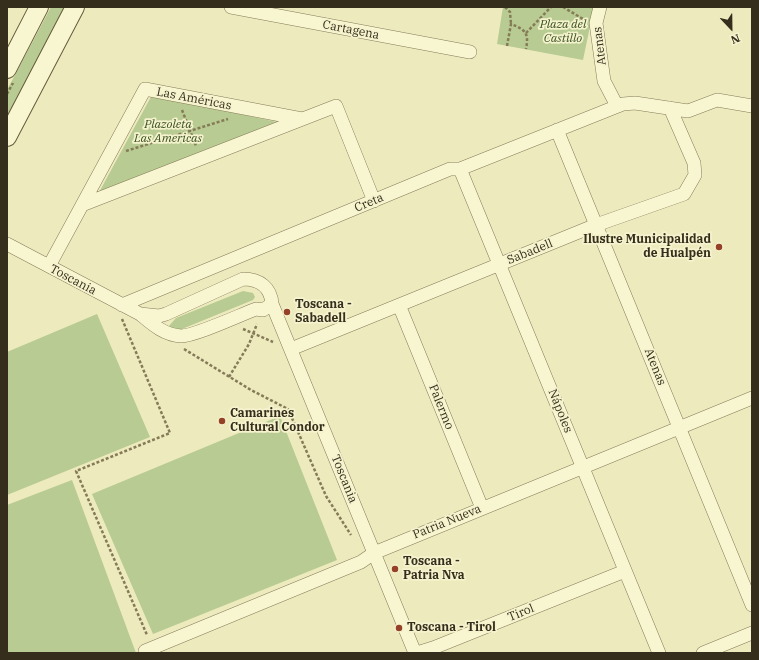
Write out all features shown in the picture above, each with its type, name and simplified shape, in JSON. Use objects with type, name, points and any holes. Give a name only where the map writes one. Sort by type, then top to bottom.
[{"type":"street","points":[[7,69],[39,7]]},
{"type":"street","points":[[7,137],[75,7]]},
{"type":"street","name":"Cartagena","points":[[232,7],[276,11],[470,52]]},
{"type":"street","name":"Atenas","points":[[600,7],[596,23],[604,80],[617,106]]},
{"type":"street","name":"Las Américas","points":[[49,266],[145,89],[303,119]]},
{"type":"street","points":[[617,106],[635,103],[688,111],[717,100],[752,106]]},
{"type":"street","points":[[82,205],[336,106],[374,201]]},
{"type":"street","name":"Creta","points":[[121,311],[450,169],[460,169],[617,106]]},
{"type":"street","name":"Sabadell","points":[[291,349],[596,225],[684,194],[694,175],[694,162],[670,108]]},
{"type":"street","name":"Atenas","points":[[557,130],[752,605]]},
{"type":"street","name":"Nápoles","points":[[460,169],[659,653]]},
{"type":"street","name":"Toscania","points":[[7,244],[49,266],[121,311],[159,316],[243,279],[253,279],[265,286],[271,296],[267,307],[291,349],[416,653]]},
{"type":"street","name":"Palermo","points":[[399,305],[482,508]]},
{"type":"street","name":"Toscania","points":[[140,314],[158,328],[180,336],[189,335],[256,308],[267,307]]},
{"type":"street","name":"Patria Nueva","points":[[145,652],[361,562],[374,553],[752,398]]},
{"type":"street","name":"Tirol","points":[[416,653],[433,648],[625,571]]},
{"type":"street","points":[[703,653],[752,633]]},
{"type":"path","points":[[504,7],[510,12],[511,24],[506,46]]},
{"type":"path","points":[[526,33],[551,7]]},
{"type":"path","points":[[563,7],[581,18],[596,23]]},
{"type":"path","points":[[511,24],[520,28],[526,33],[528,39],[526,49]]},
{"type":"path","points":[[176,95],[199,153]]},
{"type":"path","points":[[108,156],[256,111]]},
{"type":"path","points":[[229,377],[267,307]]},
{"type":"path","points":[[121,311],[170,433],[76,471],[150,642],[145,652]]},
{"type":"path","points":[[224,321],[291,349]]},
{"type":"path","points":[[179,346],[251,390],[288,408],[326,496],[359,548],[361,562]]},
{"type":"green space","points":[[51,7],[69,7],[7,124],[7,90]]},
{"type":"green space","name":"Plaza del Castillo","points":[[503,7],[594,7],[583,60],[497,44]]},
{"type":"green space","name":"Plazoleta Las Americas","points":[[152,95],[277,122],[97,196]]},
{"type":"green space","points":[[243,291],[253,293],[255,297],[253,300],[177,331],[171,329],[169,326],[176,318]]},
{"type":"green space","points":[[97,314],[150,437],[7,495],[7,352]]},
{"type":"green space","points":[[280,416],[337,560],[153,634],[92,494]]},
{"type":"green space","points":[[72,480],[136,653],[7,653],[7,505]]},
{"type":"place","name":"Ilustre Municipalidad de Hualpén","points":[[719,247]]},
{"type":"place","name":"Toscana - Sabadell","points":[[287,312]]},
{"type":"place","name":"Camarines Cultural Condor","points":[[222,421]]},
{"type":"place","name":"Toscana - Patria Nva","points":[[395,569]]},
{"type":"place","name":"Toscana - Tirol","points":[[399,628]]}]
